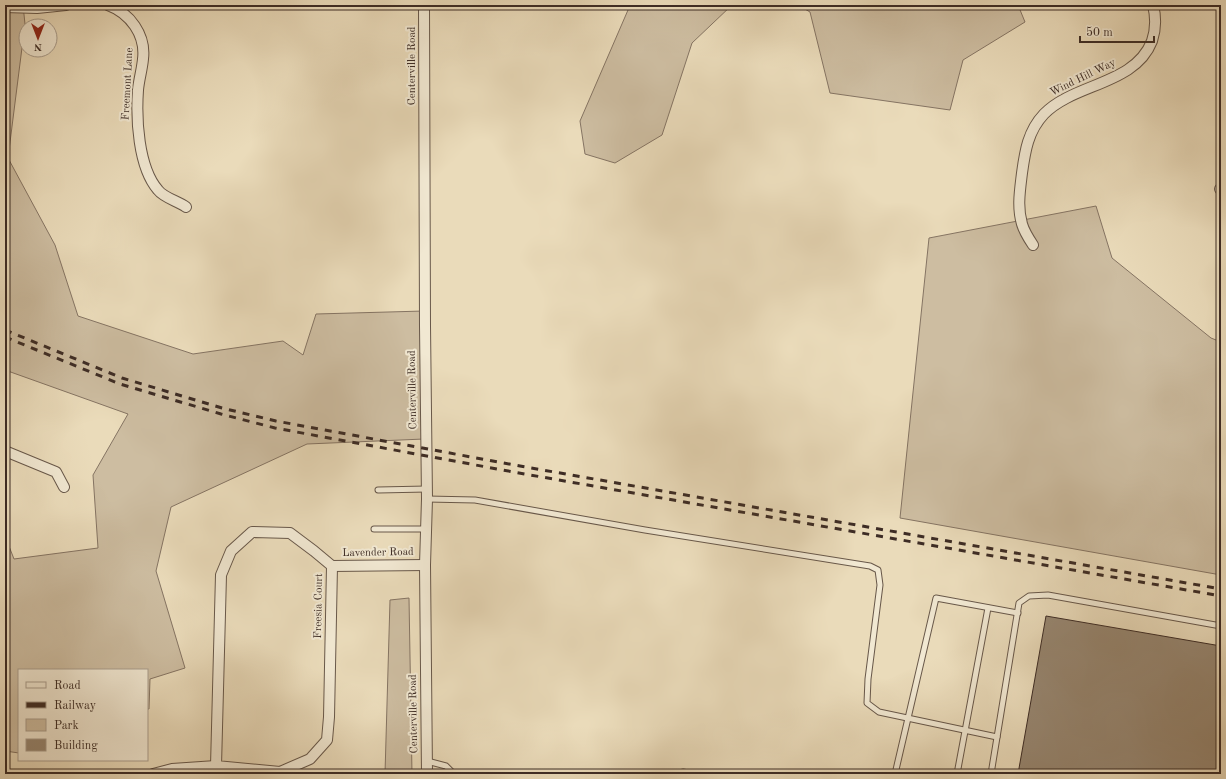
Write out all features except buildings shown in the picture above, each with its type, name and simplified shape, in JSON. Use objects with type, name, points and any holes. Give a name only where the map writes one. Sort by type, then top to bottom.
[{"type":"street","points":[[5,6],[37,8],[66,5]]},
{"type":"street","name":"Freemont Lane","points":[[108,5],[117,9],[128,17],[135,26],[143,45],[143,60],[138,88],[137,112],[139,139],[151,181],[159,192],[186,207]]},
{"type":"street","name":"Centerville Road","points":[[424,5],[424,326],[427,494],[425,565],[427,774]]},
{"type":"street","name":"Wind Hill Way","points":[[1033,245],[1022,225],[1019,209],[1019,196],[1025,151],[1033,130],[1044,114],[1057,103],[1124,72],[1137,63],[1150,46],[1154,35],[1156,24],[1153,5]]},
{"type":"street","points":[[5,451],[56,472],[64,487]]},
{"type":"street","name":"Freesia Court","points":[[153,774],[172,769],[216,766],[280,773],[310,759],[327,740],[329,717],[332,566],[290,533],[252,532],[231,551],[221,575],[216,766]]},
{"type":"street","name":"Lavender Road","points":[[332,566],[425,565]]},
{"type":"lane","points":[[378,490],[475,500],[652,531],[870,566],[878,570],[880,585],[868,679],[867,703],[879,712],[997,737]]},
{"type":"lane","points":[[374,529],[426,529]]},
{"type":"lane","points":[[992,774],[1019,603],[1029,596],[1048,595],[1221,626]]},
{"type":"lane","points":[[895,774],[936,598],[1018,613]]},
{"type":"lane","points":[[957,774],[988,608]]},
{"type":"lane","points":[[427,761],[446,766],[454,774]]},
{"type":"lane","points":[[683,774],[683,772],[693,774]]},
{"type":"green space","points":[[5,5],[23,5],[24,18],[18,18],[18,58],[21,58],[8,158],[55,245],[78,316],[193,354],[283,341],[303,355],[316,314],[424,311],[424,439],[307,444],[171,507],[156,571],[185,668],[150,679],[149,709],[148,669],[18,669],[18,753],[5,751],[5,536],[14,559],[98,548],[93,475],[128,414],[5,370]]},
{"type":"green space","points":[[629,5],[732,5],[692,43],[662,135],[615,163],[585,154],[580,121]]},
{"type":"green space","points":[[798,5],[1018,5],[1025,22],[963,60],[950,110],[830,93],[810,12]]},
{"type":"green space","points":[[1096,206],[1112,258],[1211,338],[1221,342],[1221,575],[900,518],[929,238]]},
{"type":"green space","points":[[409,598],[412,774],[385,774],[390,600]]},
{"type":"railway","points":[[5,330],[122,378],[222,408],[276,421],[520,466],[1221,589]]},
{"type":"railway","points":[[5,337],[120,384],[221,414],[275,428],[519,473],[1221,596]]}]
